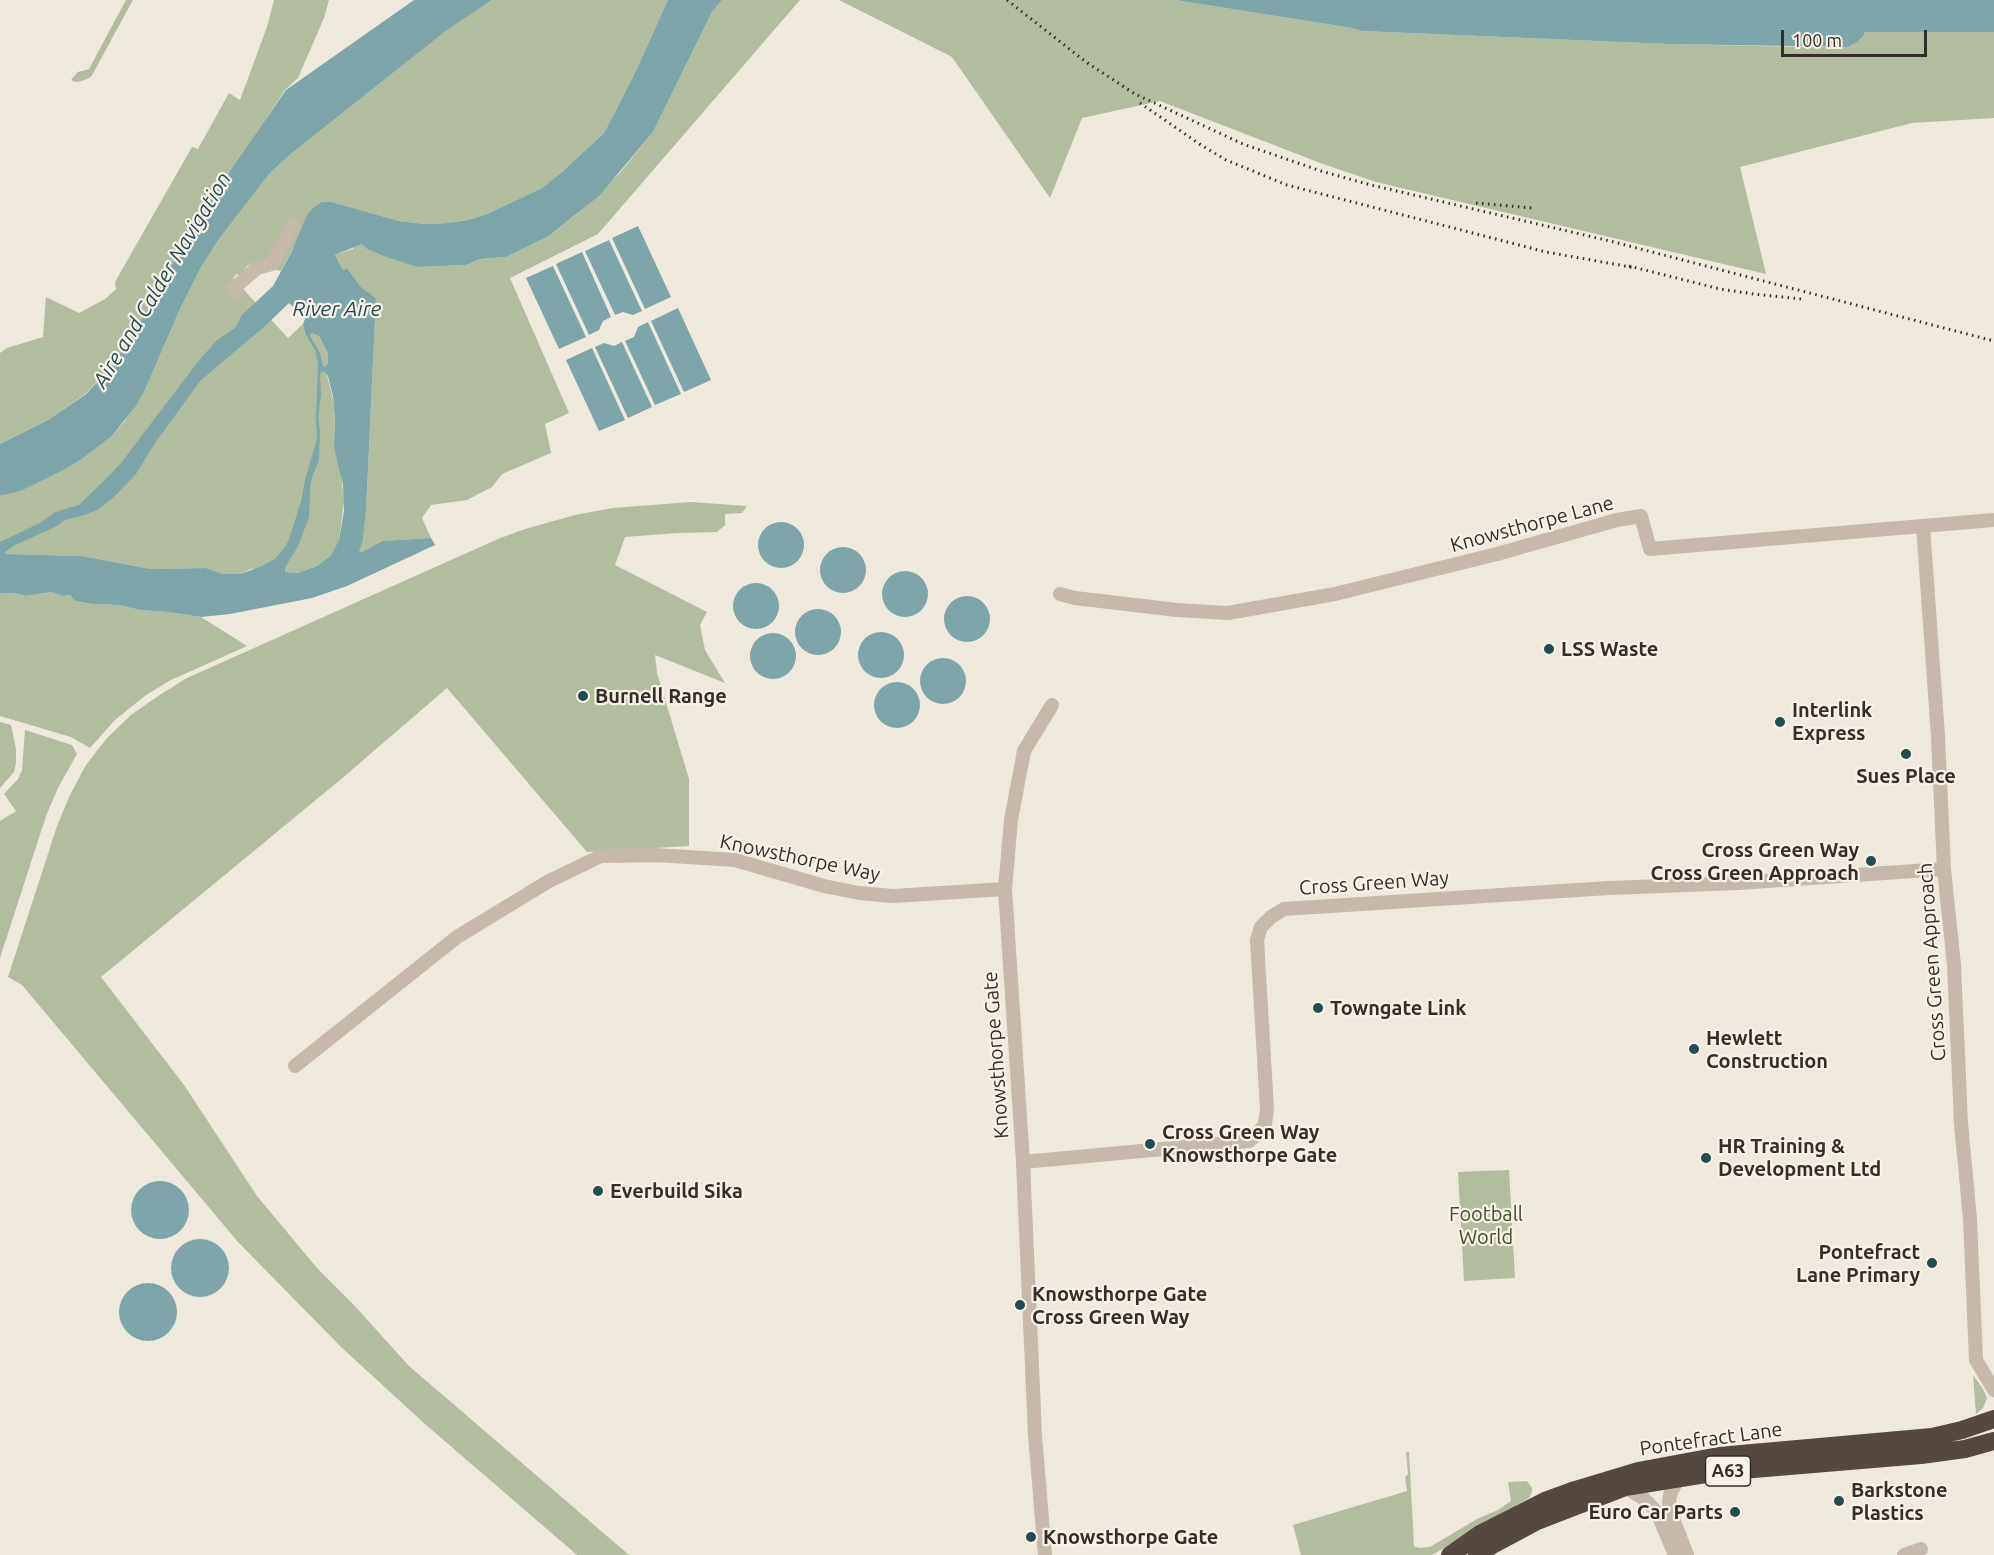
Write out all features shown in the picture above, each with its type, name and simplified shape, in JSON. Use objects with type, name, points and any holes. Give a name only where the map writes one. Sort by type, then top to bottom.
[{"type":"highway","name":"Pontefract Lane","points":[[1450,1555],[1541,1493],[1575,1490],[1638,1471],[1719,1456],[1932,1437],[1962,1430],[1992,1415]]},
{"type":"highway","name":"Pontefract Lane","points":[[1477,1555],[1537,1521],[1625,1487],[1718,1472],[1921,1455],[1965,1449],[1994,1441]]},
{"type":"street","points":[[236,292],[233,289],[257,268],[272,264],[293,225]]},
{"type":"street","name":"Knowsthorpe Lane","points":[[1060,594],[1075,598],[1177,610],[1228,613],[1335,594],[1497,554],[1617,520],[1641,516],[1650,549],[1994,520]]},
{"type":"street","name":"Cross Green Approach","points":[[1923,526],[1935,686],[1944,869],[1954,965],[1961,1123],[1970,1219],[1976,1360],[1994,1390]]},
{"type":"street","name":"Knowsthorpe Gate","points":[[1045,1555],[1035,1436],[1023,1162],[1005,889],[1011,820],[1024,751],[1052,705]]},
{"type":"street","name":"Knowsthorpe Way","points":[[295,1066],[457,937],[549,880],[601,856],[655,855],[735,860],[859,894],[893,896],[1005,889]]},
{"type":"street","name":"Cross Green Way","points":[[1023,1162],[1249,1142],[1265,1124],[1267,1109],[1257,940],[1261,927],[1271,916],[1284,909],[1598,888],[1738,883],[1944,869]]},
{"type":"street","points":[[1678,1478],[1669,1503],[1687,1555]]},
{"type":"street","points":[[1625,1487],[1643,1498],[1657,1512],[1675,1555]]},
{"type":"street","points":[[1904,1555],[1921,1549]]},
{"type":"green space","points":[[126,0],[133,0],[91,77],[82,81],[71,80],[78,72],[89,69]]},
{"type":"green space","points":[[274,0],[329,0],[324,18],[298,78],[285,90],[238,162],[222,181],[193,227],[190,240],[185,242],[181,248],[135,332],[108,371],[85,394],[48,420],[0,444],[0,353],[7,348],[43,337],[46,297],[79,313],[105,299],[116,289],[115,282],[192,147],[198,149],[229,93],[240,100],[267,27]]},
{"type":"green space","points":[[492,0],[668,0],[633,77],[604,133],[542,188],[487,214],[448,223],[425,224],[399,221],[332,202],[292,250],[281,271],[248,265],[240,276],[237,274],[233,278],[288,338],[303,324],[305,333],[319,336],[328,353],[328,363],[325,367],[335,408],[334,448],[341,474],[344,502],[339,540],[331,555],[317,566],[298,573],[251,569],[240,574],[223,574],[206,568],[151,569],[82,556],[0,554],[0,496],[21,491],[82,459],[112,436],[124,422],[144,392],[201,267],[219,239],[270,173],[446,31]]},
{"type":"green space","points":[[722,0],[800,0],[598,234],[510,278],[569,413],[545,424],[551,453],[502,474],[492,487],[467,500],[431,505],[422,518],[431,538],[382,541],[362,552],[358,551],[363,540],[366,511],[376,298],[361,287],[347,268],[343,270],[335,255],[353,249],[357,244],[362,243],[367,249],[418,267],[466,265],[480,259],[506,257],[549,236],[577,214],[618,175],[653,132],[712,12]]},
{"type":"green space","points":[[839,0],[1175,0],[1362,31],[1668,44],[1802,47],[1847,47],[1866,22],[1870,21],[1994,23],[1994,118],[1912,123],[1740,167],[1766,274],[1376,182],[1160,101],[1082,118],[1050,198],[952,57]]},
{"type":"green space","points":[[691,502],[747,506],[742,513],[725,514],[725,525],[717,532],[625,537],[615,565],[707,612],[700,625],[705,650],[725,683],[655,655],[657,673],[689,779],[689,846],[587,852],[447,688],[340,780],[101,977],[184,1085],[257,1196],[317,1268],[409,1366],[629,1555],[577,1555],[425,1424],[341,1347],[238,1242],[22,985],[8,977],[57,826],[86,765],[107,738],[131,715],[158,696],[187,678],[525,529],[575,515],[613,508]]},
{"type":"green space","points":[[51,592],[63,596],[70,595],[75,601],[92,604],[119,605],[140,610],[201,617],[247,646],[171,680],[146,695],[115,720],[90,748],[71,737],[0,716],[0,593],[26,596]]},
{"type":"green space","points":[[0,722],[11,725],[16,749],[16,763],[14,772],[0,788]]},
{"type":"green space","points":[[25,730],[72,745],[77,754],[46,816],[0,958],[0,821],[16,811],[4,794],[18,779],[22,770]]},
{"type":"green space","name":"Football World","points":[[1509,1170],[1515,1278],[1464,1281],[1458,1172]]},
{"type":"green space","points":[[1973,1375],[1987,1398],[1983,1408],[1976,1414]]},
{"type":"green space","points":[[1406,1452],[1409,1452],[1414,1546],[1419,1548],[1430,1547],[1511,1501],[1508,1482],[1527,1481],[1532,1492],[1529,1498],[1432,1555],[1301,1555],[1293,1525],[1407,1491]]},
{"type":"water","points":[[414,0],[492,0],[446,31],[270,173],[219,239],[201,267],[144,392],[112,436],[63,470],[21,491],[0,496],[0,444],[48,420],[86,394],[108,371],[135,332],[181,248],[185,242],[190,240],[193,227],[286,90]]},
{"type":"water","name":"River Aire","points":[[668,0],[722,0],[712,12],[653,132],[600,195],[549,236],[506,257],[480,259],[466,265],[418,267],[367,249],[362,244],[335,255],[343,270],[347,268],[361,287],[376,298],[366,511],[363,540],[359,551],[362,552],[382,541],[431,538],[435,545],[347,586],[312,598],[230,614],[201,617],[140,610],[119,605],[75,601],[70,595],[63,596],[51,592],[26,596],[0,593],[0,542],[40,523],[55,512],[79,505],[108,477],[197,363],[217,340],[235,328],[242,315],[273,286],[292,251],[307,215],[313,208],[322,202],[332,202],[399,221],[425,224],[468,220],[487,214],[542,188],[604,133],[633,77]],"holes":[[[289,303],[305,319],[303,324],[305,333],[315,350],[318,364],[317,439],[289,539],[275,559],[240,574],[223,574],[206,568],[151,569],[82,556],[5,554],[13,546],[65,520],[97,510],[113,498],[136,474],[153,446],[200,381]],[[311,333],[319,336],[328,353],[328,363],[325,367],[310,336]],[[324,371],[328,376],[333,397],[334,448],[343,485],[344,511],[339,540],[331,555],[317,566],[298,573],[285,572],[309,517],[310,488],[319,460],[318,418],[321,372]]]},
{"type":"water","points":[[1175,0],[1994,0],[1994,23],[1870,21],[1866,23],[1864,35],[1847,47],[1668,44],[1362,31]]},
{"type":"water","points":[[638,226],[671,297],[645,309],[612,238]]},
{"type":"water","points":[[609,240],[642,311],[633,315],[623,312],[615,315],[585,251]]},
{"type":"water","points":[[582,252],[611,317],[603,321],[599,330],[589,335],[556,264]]},
{"type":"water","points":[[553,266],[586,337],[559,349],[526,278]]},
{"type":"water","points":[[678,308],[711,380],[684,392],[651,321]]},
{"type":"water","points":[[648,322],[681,394],[655,405],[625,341],[634,337],[638,327]]},
{"type":"water","points":[[622,342],[652,407],[628,418],[595,347],[604,343],[614,346]]},
{"type":"water","points":[[592,348],[625,420],[599,431],[566,360]]},
{"type":"water","points":[[781,522],[797,529],[804,545],[797,561],[781,568],[765,561],[758,545],[765,529]]},
{"type":"water","points":[[843,547],[859,554],[866,570],[859,586],[843,593],[827,586],[820,570],[827,554]]},
{"type":"water","points":[[905,571],[921,578],[928,594],[921,610],[905,617],[889,610],[882,594],[889,578]]},
{"type":"water","points":[[756,583],[772,590],[779,606],[772,622],[756,629],[740,622],[733,606],[740,590]]},
{"type":"water","points":[[967,596],[983,603],[990,619],[983,635],[967,642],[951,635],[944,619],[951,603]]},
{"type":"water","points":[[818,609],[834,616],[841,632],[834,648],[818,655],[802,648],[795,632],[802,616]]},
{"type":"water","points":[[881,632],[897,639],[904,655],[897,671],[881,678],[865,671],[858,655],[865,639]]},
{"type":"water","points":[[773,633],[789,640],[796,656],[789,672],[773,679],[757,672],[750,656],[757,640]]},
{"type":"water","points":[[943,658],[959,665],[966,681],[959,697],[943,704],[927,697],[920,681],[927,665]]},
{"type":"water","points":[[897,682],[913,689],[920,705],[913,721],[897,728],[881,721],[874,705],[881,689]]},
{"type":"water","points":[[154,1181],[166,1181],[181,1189],[189,1204],[189,1216],[181,1231],[166,1239],[154,1239],[139,1231],[131,1216],[131,1204],[139,1189]]},
{"type":"water","points":[[194,1239],[206,1239],[221,1247],[229,1262],[229,1274],[221,1289],[206,1297],[194,1297],[179,1289],[171,1274],[171,1262],[179,1247]]},
{"type":"water","points":[[148,1283],[159,1285],[172,1296],[177,1312],[175,1323],[164,1336],[148,1341],[137,1339],[124,1328],[119,1312],[121,1301],[132,1288]]},
{"type":"waterway","name":"River Aire","points":[[1843,23],[1994,23]]},
{"type":"railway","points":[[1007,0],[1086,62],[1135,94],[1243,144],[1321,171],[1371,185],[1610,241],[1994,341]]},
{"type":"railway","points":[[1140,103],[1226,160],[1287,185],[1546,252],[1636,268]]},
{"type":"railway","points":[[1476,203],[1532,208]]},
{"type":"railway","points":[[1629,266],[1720,289],[1802,299]]},
{"type":"place","name":"LSS Waste","points":[[1549,649]]},
{"type":"place","name":"Burnell Range","points":[[583,696]]},
{"type":"place","name":"Interlink Express","points":[[1780,722]]},
{"type":"place","name":"Sues Place","points":[[1906,754]]},
{"type":"place","name":"Cross Green Way Cross Green Approach","points":[[1871,861]]},
{"type":"place","name":"Towngate Link","points":[[1318,1008]]},
{"type":"place","name":"Hewlett Construction","points":[[1694,1049]]},
{"type":"place","name":"Cross Green Way Knowsthorpe Gate","points":[[1150,1144]]},
{"type":"place","name":"HR Training & Development Ltd","points":[[1706,1158]]},
{"type":"place","name":"Everbuild Sika","points":[[598,1191]]},
{"type":"place","name":"Pontefract Lane Primary","points":[[1932,1263]]},
{"type":"place","name":"Knowsthorpe Gate Cross Green Way","points":[[1020,1305]]},
{"type":"place","name":"Barkstone Plastics","points":[[1839,1501]]},
{"type":"place","name":"Euro Car Parts","points":[[1735,1512]]},
{"type":"place","name":"Knowsthorpe Gate","points":[[1031,1537]]},
{"type":"water label","name":"Aire and Calder Navigation","points":[[162,280]]}]
